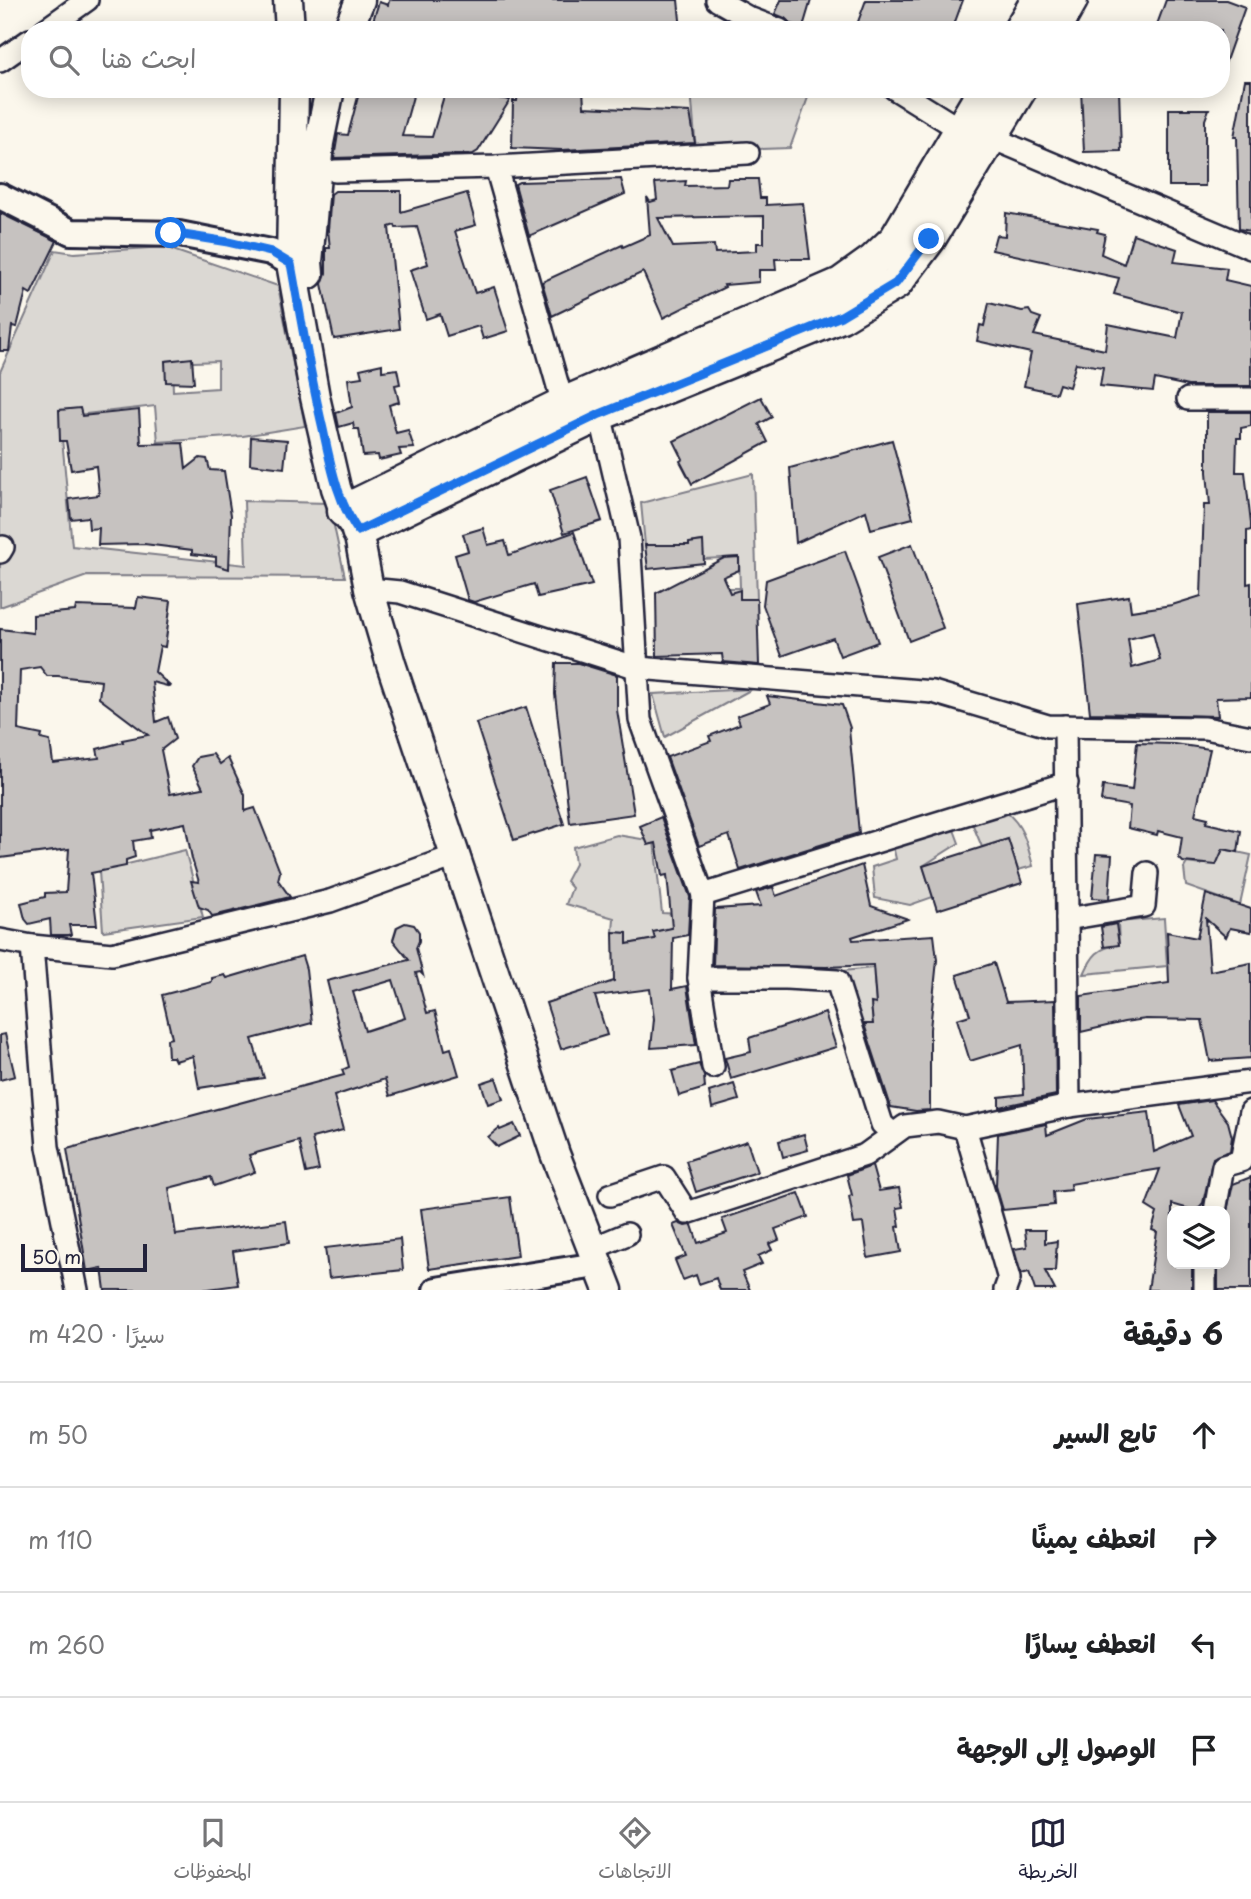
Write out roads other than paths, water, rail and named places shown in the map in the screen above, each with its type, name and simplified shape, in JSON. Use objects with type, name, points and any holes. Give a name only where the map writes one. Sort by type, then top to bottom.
[{"type":"main road","points":[[288,0],[289,21]]},
{"type":"main road","points":[[1039,21],[1071,0]]},
{"type":"main road","points":[[294,98],[291,264],[336,488],[351,521],[369,589],[455,856],[555,1154],[599,1268]]},
{"type":"main road","points":[[328,98],[319,143],[308,262],[332,389],[354,482],[351,521]]},
{"type":"main road","points":[[351,521],[563,404],[841,284],[873,261],[896,239],[980,98]]},
{"type":"main road","points":[[351,521],[600,414],[841,316],[896,283],[929,239],[1015,98]]},
{"type":"street","points":[[58,21],[87,0]]},
{"type":"street","points":[[718,0],[753,9],[768,21]]},
{"type":"street","points":[[0,61],[21,46]]},
{"type":"street","points":[[909,98],[961,130]]},
{"type":"street","points":[[992,138],[1251,248]]},
{"type":"street","points":[[335,171],[496,167],[748,153]]},
{"type":"street","points":[[496,167],[563,404]]},
{"type":"street","points":[[0,196],[71,232],[180,234],[271,252],[291,264]]},
{"type":"street","points":[[1188,399],[1251,399]]},
{"type":"street","points":[[600,414],[629,538],[640,720],[704,895],[699,978],[713,1067]]},
{"type":"street","points":[[369,589],[400,592],[638,667],[933,692],[1048,726],[1205,728],[1251,737]]},
{"type":"street","points":[[1065,726],[1069,1106]]},
{"type":"street","points":[[704,895],[1067,783]]},
{"type":"street","points":[[0,940],[112,954],[330,901],[455,856]]},
{"type":"street","points":[[1067,919],[1144,906],[1147,873]]},
{"type":"street","points":[[32,946],[48,1147],[78,1290]]},
{"type":"street","points":[[699,978],[837,981],[882,1124],[893,1135]]},
{"type":"street","points":[[610,1195],[664,1177],[687,1213],[865,1156],[905,1126],[938,1122],[965,1128],[1069,1106],[1251,1082]]},
{"type":"street","points":[[1216,1206],[1223,1166],[1241,1161],[1251,1111]]},
{"type":"street","points":[[965,1128],[1009,1279],[1005,1290]]},
{"type":"street","points":[[436,1290],[599,1268],[628,1234]]},
{"type":"street","points":[[1205,1269],[1205,1290]]}]
